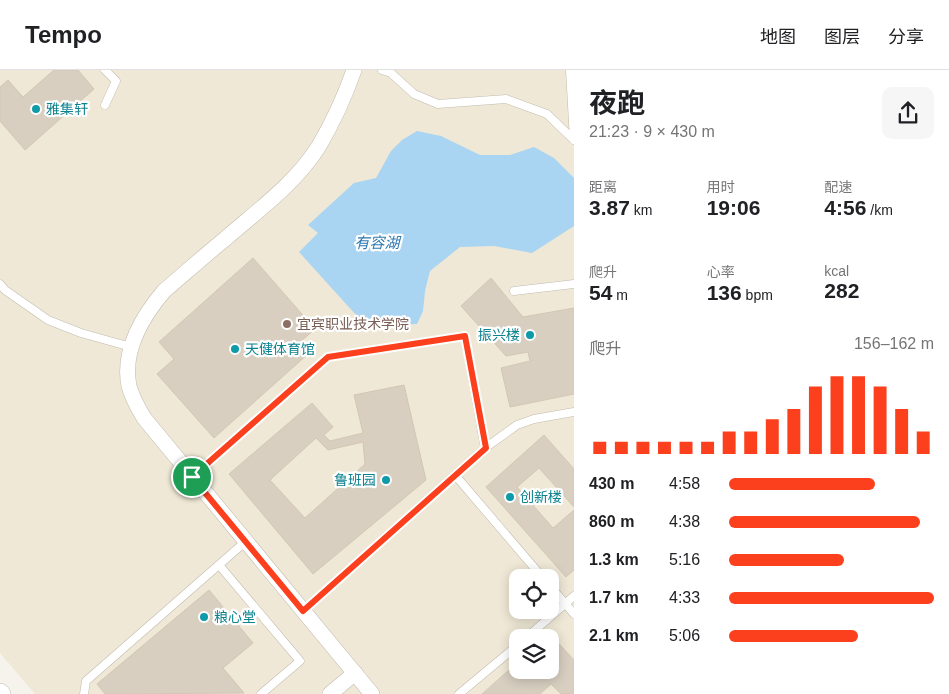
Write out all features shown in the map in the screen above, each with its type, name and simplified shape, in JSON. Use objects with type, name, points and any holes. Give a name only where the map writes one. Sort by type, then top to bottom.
[{"type":"street","points":[[354,70],[348,89],[326,133],[318,147],[297,174],[268,203],[164,291],[151,306],[131,347],[127,370],[130,388],[144,418],[372,694]]},
{"type":"street","points":[[330,694],[355,673]]},
{"type":"lane","points":[[105,70],[116,81],[106,105]]},
{"type":"lane","points":[[382,70],[391,73],[414,94],[438,104],[506,99],[547,114],[574,140],[570,70]]},
{"type":"lane","points":[[0,284],[5,290],[48,320],[81,333],[131,347]]},
{"type":"lane","points":[[514,291],[574,284]]},
{"type":"lane","points":[[192,477],[328,357],[465,336],[486,448]]},
{"type":"lane","points":[[303,611],[486,448],[518,425],[534,419],[574,412]]},
{"type":"lane","points":[[455,475],[535,569]]},
{"type":"lane","points":[[84,694],[86,681],[245,542]]},
{"type":"lane","points":[[219,565],[300,661],[261,694]]},
{"type":"lane","points":[[536,629],[574,596]]},
{"type":"lane","points":[[559,597],[574,614]]},
{"type":"lane","points":[[460,694],[509,652]]},
{"type":"shaded area","name":"宜宾职业技术学院","points":[[0,70],[574,70],[574,694],[35,694],[0,653]]},
{"type":"water","name":"有容湖","points":[[417,131],[441,136],[480,155],[510,155],[534,147],[554,158],[574,178],[574,226],[532,253],[494,246],[460,247],[430,271],[423,311],[417,324],[366,326],[299,252],[318,233],[308,225],[354,183],[376,178],[391,151],[402,140]]},
{"type":"building","name":"雅集轩","points":[[54,70],[78,70],[94,89],[25,150],[0,121],[0,87],[8,80],[23,97]]},
{"type":"building","name":"天健体育馆","points":[[253,258],[315,329],[299,343],[308,354],[214,438],[157,374],[174,359],[159,342]]},
{"type":"building","name":"振兴楼","points":[[491,278],[523,317],[574,308],[574,394],[510,407],[501,368],[530,361],[528,352],[506,356],[461,306]]},
{"type":"building","name":"鲁班园","points":[[404,385],[426,480],[313,574],[229,474],[312,403],[333,427],[324,435],[330,441],[363,433],[354,395]],"holes":[[[316,438],[328,450],[363,442],[365,464],[305,518],[270,480]]]},
{"type":"building","name":"创新楼","points":[[544,435],[574,469],[574,507],[539,468],[517,487],[553,528],[574,510],[574,570],[566,577],[486,487]]},
{"type":"building","name":"粮心堂","points":[[209,590],[253,643],[223,668],[244,693],[105,694],[97,684]]},
{"type":"building","points":[[559,644],[574,660],[574,694],[561,694],[551,684],[540,694],[482,694],[509,670],[509,679],[559,679]]},
{"type":"place","name":"雅集轩","points":[[36,109]]},
{"type":"place","name":"宜宾职业技术学院","points":[[287,324]]},
{"type":"place","name":"振兴楼","points":[[530,335]]},
{"type":"place","name":"天健体育馆","points":[[235,349]]},
{"type":"place","name":"鲁班园","points":[[386,480]]},
{"type":"place","name":"创新楼","points":[[510,497]]},
{"type":"place","name":"粮心堂","points":[[204,617]]},
{"type":"route","points":[[465,336],[486,448],[303,611],[192,477],[328,357],[465,336]]}]
